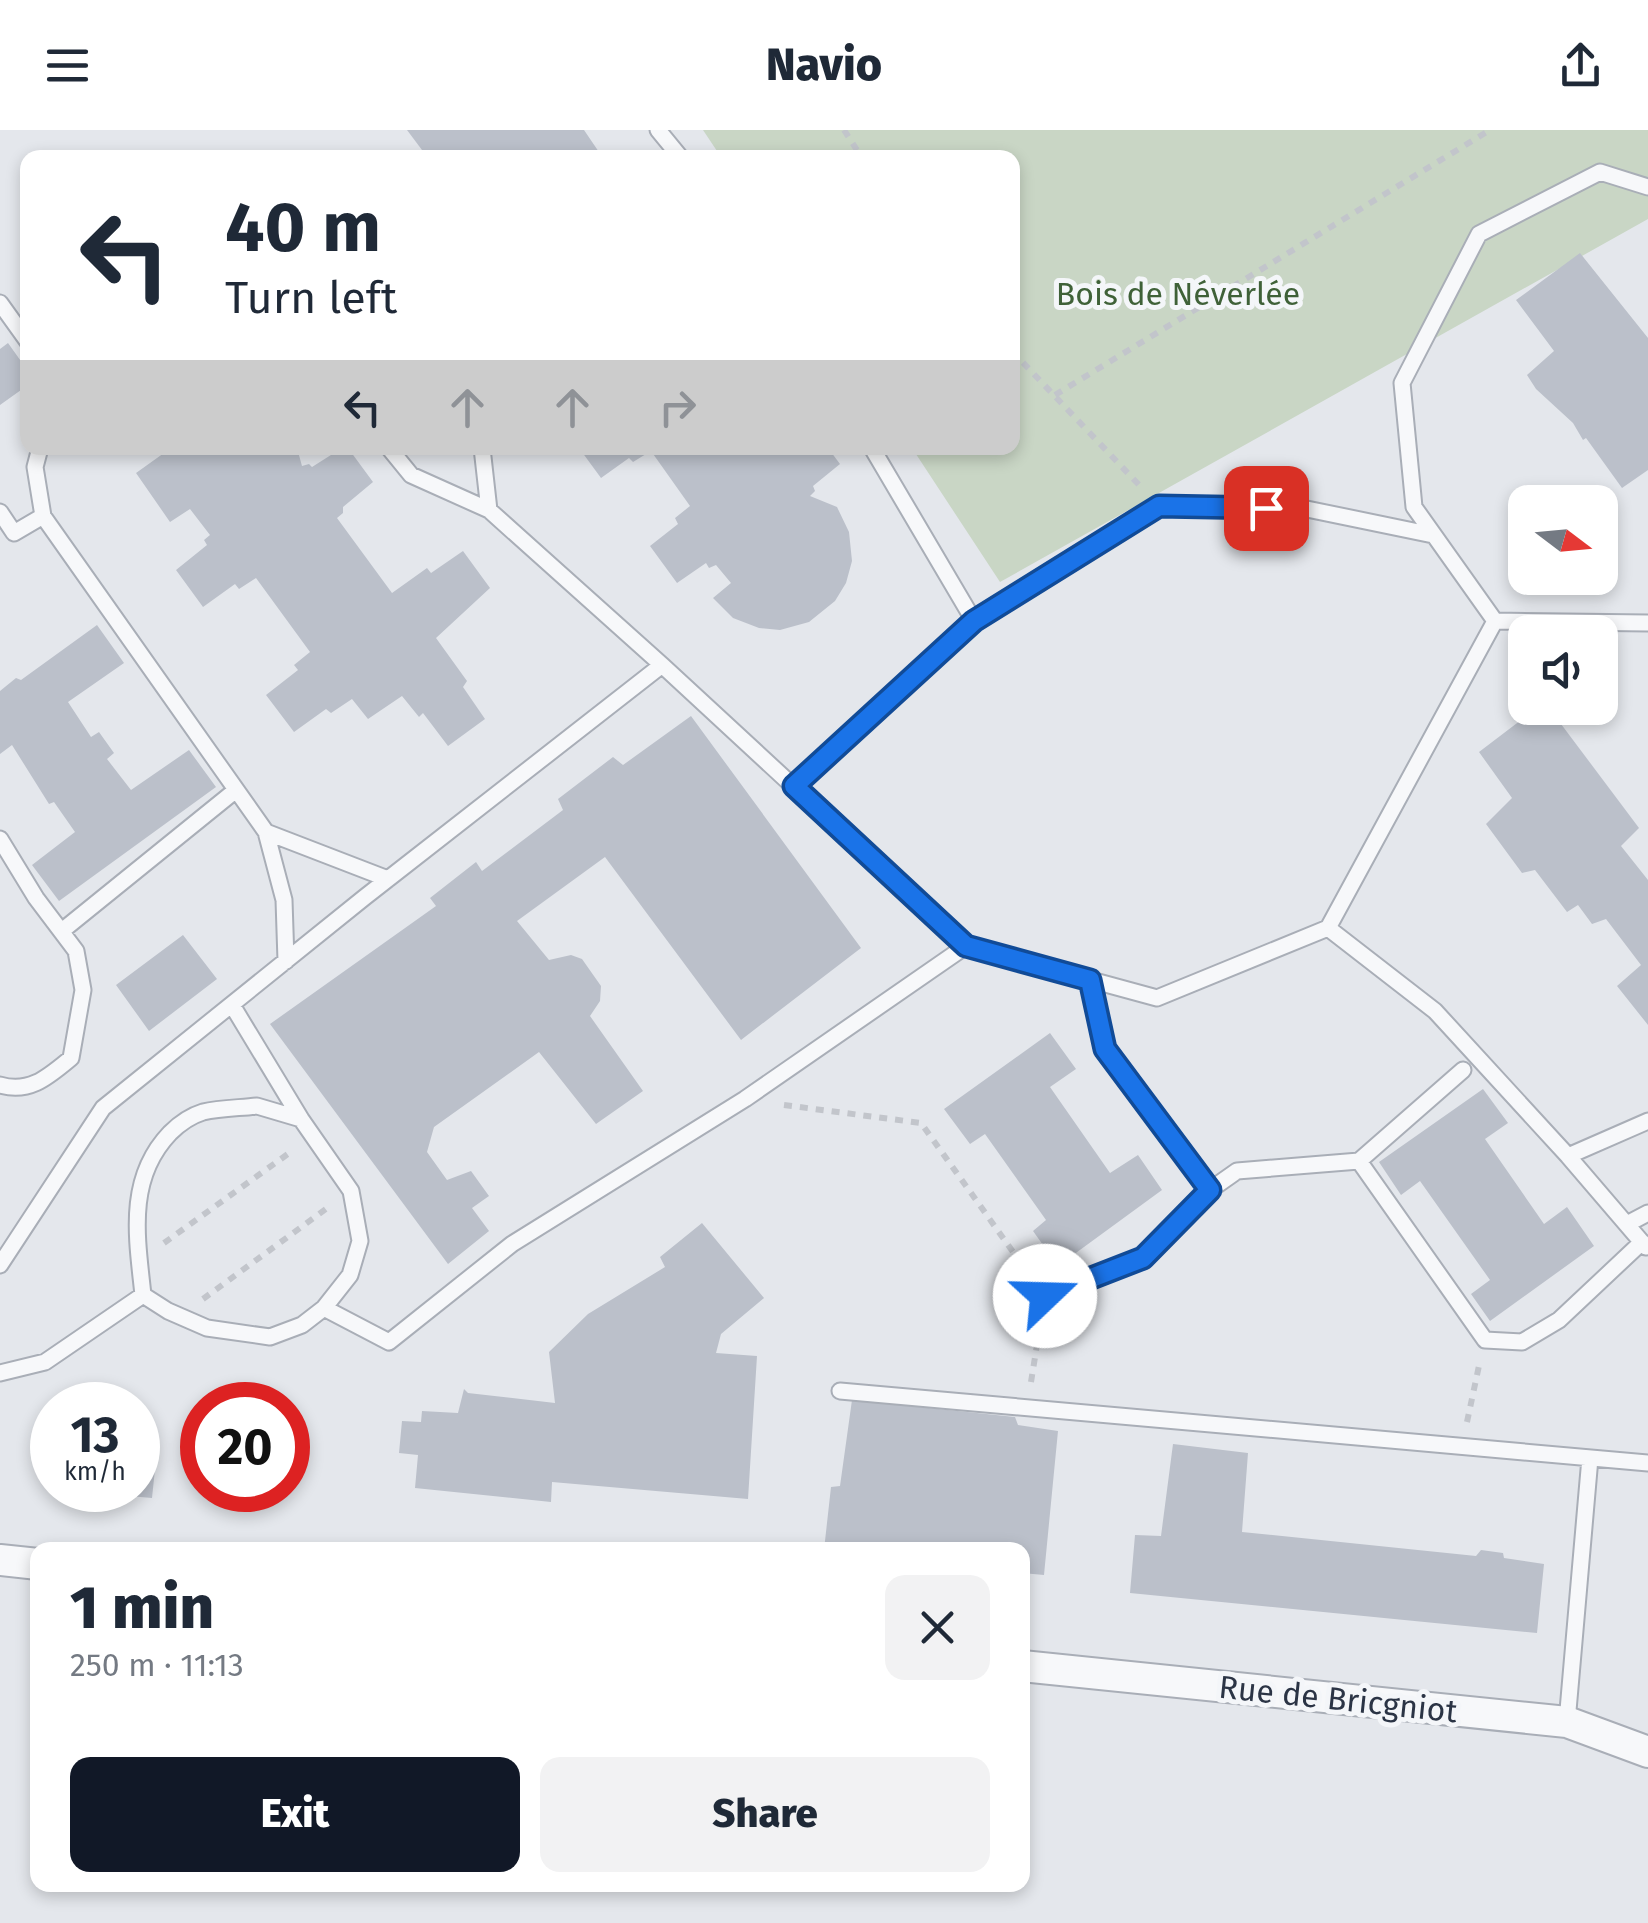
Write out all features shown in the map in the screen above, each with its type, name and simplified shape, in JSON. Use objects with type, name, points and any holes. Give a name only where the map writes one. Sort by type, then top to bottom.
[{"type":"street","points":[[0,1560],[30,1563]]},
{"type":"street","name":"Rue de Bricgniot","points":[[1030,1667],[1567,1722],[1648,1752]]},
{"type":"lane","points":[[658,130],[675,150]]},
{"type":"lane","points":[[1495,621],[1414,508],[1402,383],[1479,234],[1600,172],[1648,187]]},
{"type":"lane","points":[[0,303],[20,331]]},
{"type":"lane","points":[[39,455],[36,467],[44,516],[266,832],[284,900],[286,961]]},
{"type":"lane","points":[[395,455],[411,475],[488,510],[966,946],[1157,998],[1328,928],[1495,621]]},
{"type":"lane","points":[[483,455],[488,510]]},
{"type":"lane","points":[[876,455],[974,621]]},
{"type":"lane","points":[[794,786],[974,621],[1159,506],[1302,508],[1433,534]]},
{"type":"lane","points":[[0,512],[14,532],[44,516]]},
{"type":"lane","points":[[1495,621],[1648,624]]},
{"type":"lane","points":[[0,1264],[103,1108],[662,665]]},
{"type":"lane","points":[[63,930],[236,790]]},
{"type":"lane","points":[[266,832],[388,879]]},
{"type":"lane","points":[[0,839],[36,898],[76,950],[83,990],[71,1058],[26,1088],[0,1085]]},
{"type":"lane","points":[[1328,928],[1435,1011],[1629,1223],[1645,1246],[1559,1320],[1522,1342],[1485,1340],[1359,1161]]},
{"type":"lane","points":[[324,1308],[390,1342],[512,1244],[745,1099],[966,946]]},
{"type":"lane","points":[[1090,980],[1105,1049],[1210,1190]]},
{"type":"lane","points":[[143,1295],[207,1328],[270,1337],[302,1325],[324,1308],[350,1275],[360,1241],[352,1191],[301,1118],[232,1005]]},
{"type":"lane","points":[[1045,1296],[1143,1258],[1210,1190],[1237,1171],[1359,1161],[1463,1070]]},
{"type":"lane","points":[[143,1295],[136,1205],[144,1172],[160,1144],[181,1122],[204,1112],[258,1106],[301,1118]]},
{"type":"lane","points":[[1568,1156],[1648,1121]]},
{"type":"lane","points":[[1629,1223],[1648,1213]]},
{"type":"lane","points":[[0,1373],[45,1362],[143,1295]]},
{"type":"lane","points":[[840,1391],[1648,1463]]},
{"type":"lane","points":[[1567,1722],[1590,1458]]},
{"type":"path","points":[[1054,395],[1490,130]]},
{"type":"path","points":[[1020,359],[1159,506]]},
{"type":"path","points":[[745,1099],[921,1124],[1045,1296],[1027,1408]]},
{"type":"path","points":[[140,1261],[313,1136]]},
{"type":"path","points":[[180,1316],[352,1191]]},
{"type":"path","points":[[1462,1446],[1485,1340]]},
{"type":"green space","name":"Bois de Néverlée","points":[[703,130],[1648,130],[1648,219],[1000,582],[917,455],[1020,455],[1020,150],[716,150]]},
{"type":"building","points":[[407,130],[584,130],[598,150],[422,150]]},
{"type":"building","points":[[1580,253],[1648,338],[1648,470],[1622,488],[1586,438],[1583,440],[1573,423],[1536,389],[1527,375],[1554,351],[1516,300]]},
{"type":"building","points":[[8,343],[20,360],[20,391],[0,405],[0,349]]},
{"type":"building","points":[[161,455],[299,455],[302,466],[312,467],[331,455],[353,455],[373,482],[343,507],[337,518],[392,593],[427,568],[431,573],[463,551],[490,588],[436,638],[467,681],[463,687],[485,719],[448,746],[423,713],[419,717],[402,696],[368,719],[352,699],[331,713],[326,709],[294,732],[266,695],[298,670],[294,665],[310,652],[256,578],[239,589],[235,584],[203,607],[176,570],[207,545],[204,540],[210,535],[190,509],[170,522],[136,473]]},
{"type":"building","points":[[584,455],[644,455],[633,462],[629,458],[601,478]]},
{"type":"building","points":[[654,455],[833,455],[840,464],[813,486],[815,491],[810,496],[837,507],[849,532],[852,561],[846,583],[835,601],[809,622],[780,630],[759,628],[733,618],[713,598],[731,583],[716,565],[709,568],[706,563],[677,583],[650,546],[678,524],[675,518],[690,506]]},
{"type":"building","points":[[97,625],[124,663],[68,702],[91,737],[99,732],[114,753],[107,759],[131,790],[189,750],[216,787],[59,901],[32,865],[75,832],[54,802],[49,804],[12,745],[0,754],[0,691]]},
{"type":"building","points":[[691,716],[861,948],[741,1040],[605,857],[517,921],[549,960],[571,955],[582,959],[601,986],[600,1001],[590,1016],[643,1091],[596,1124],[539,1052],[434,1127],[427,1152],[447,1180],[471,1171],[489,1196],[472,1208],[489,1231],[448,1264],[270,1024],[436,906],[430,898],[476,862],[482,871],[563,810],[558,799],[613,757],[623,765]]},
{"type":"building","points":[[1515,725],[1562,725],[1639,828],[1621,846],[1648,880],[1648,1025],[1617,986],[1641,965],[1606,919],[1592,924],[1578,905],[1567,912],[1535,870],[1522,873],[1486,824],[1512,798],[1479,752]]},
{"type":"building","points":[[183,935],[217,979],[149,1031],[116,985]]},
{"type":"building","points":[[1050,1033],[1076,1069],[1050,1087],[1110,1173],[1138,1155],[1162,1190],[1058,1266],[1033,1231],[1046,1220],[985,1134],[970,1144],[944,1109]]},
{"type":"building","points":[[1483,1089],[1508,1123],[1485,1139],[1544,1224],[1567,1207],[1594,1246],[1490,1321],[1471,1294],[1490,1280],[1420,1181],[1401,1195],[1379,1162]]},
{"type":"building","points":[[702,1223],[764,1298],[721,1334],[716,1353],[757,1356],[748,1499],[552,1482],[551,1502],[415,1488],[418,1455],[399,1453],[402,1421],[421,1422],[422,1411],[458,1413],[464,1389],[468,1393],[555,1403],[549,1352],[588,1314],[665,1267],[660,1257]]},
{"type":"building","points":[[852,1400],[1015,1417],[1018,1425],[1058,1431],[1044,1575],[1030,1574],[1030,1542],[825,1542],[831,1487],[840,1486]]},
{"type":"building","points":[[1173,1444],[1248,1453],[1242,1532],[1476,1556],[1481,1550],[1544,1564],[1537,1633],[1130,1593],[1135,1535],[1161,1536]]},
{"type":"route","points":[[1045,1296],[1143,1258],[1210,1190],[1105,1049],[1090,980],[966,946],[794,786],[974,621],[1159,506],[1266,508]]}]
